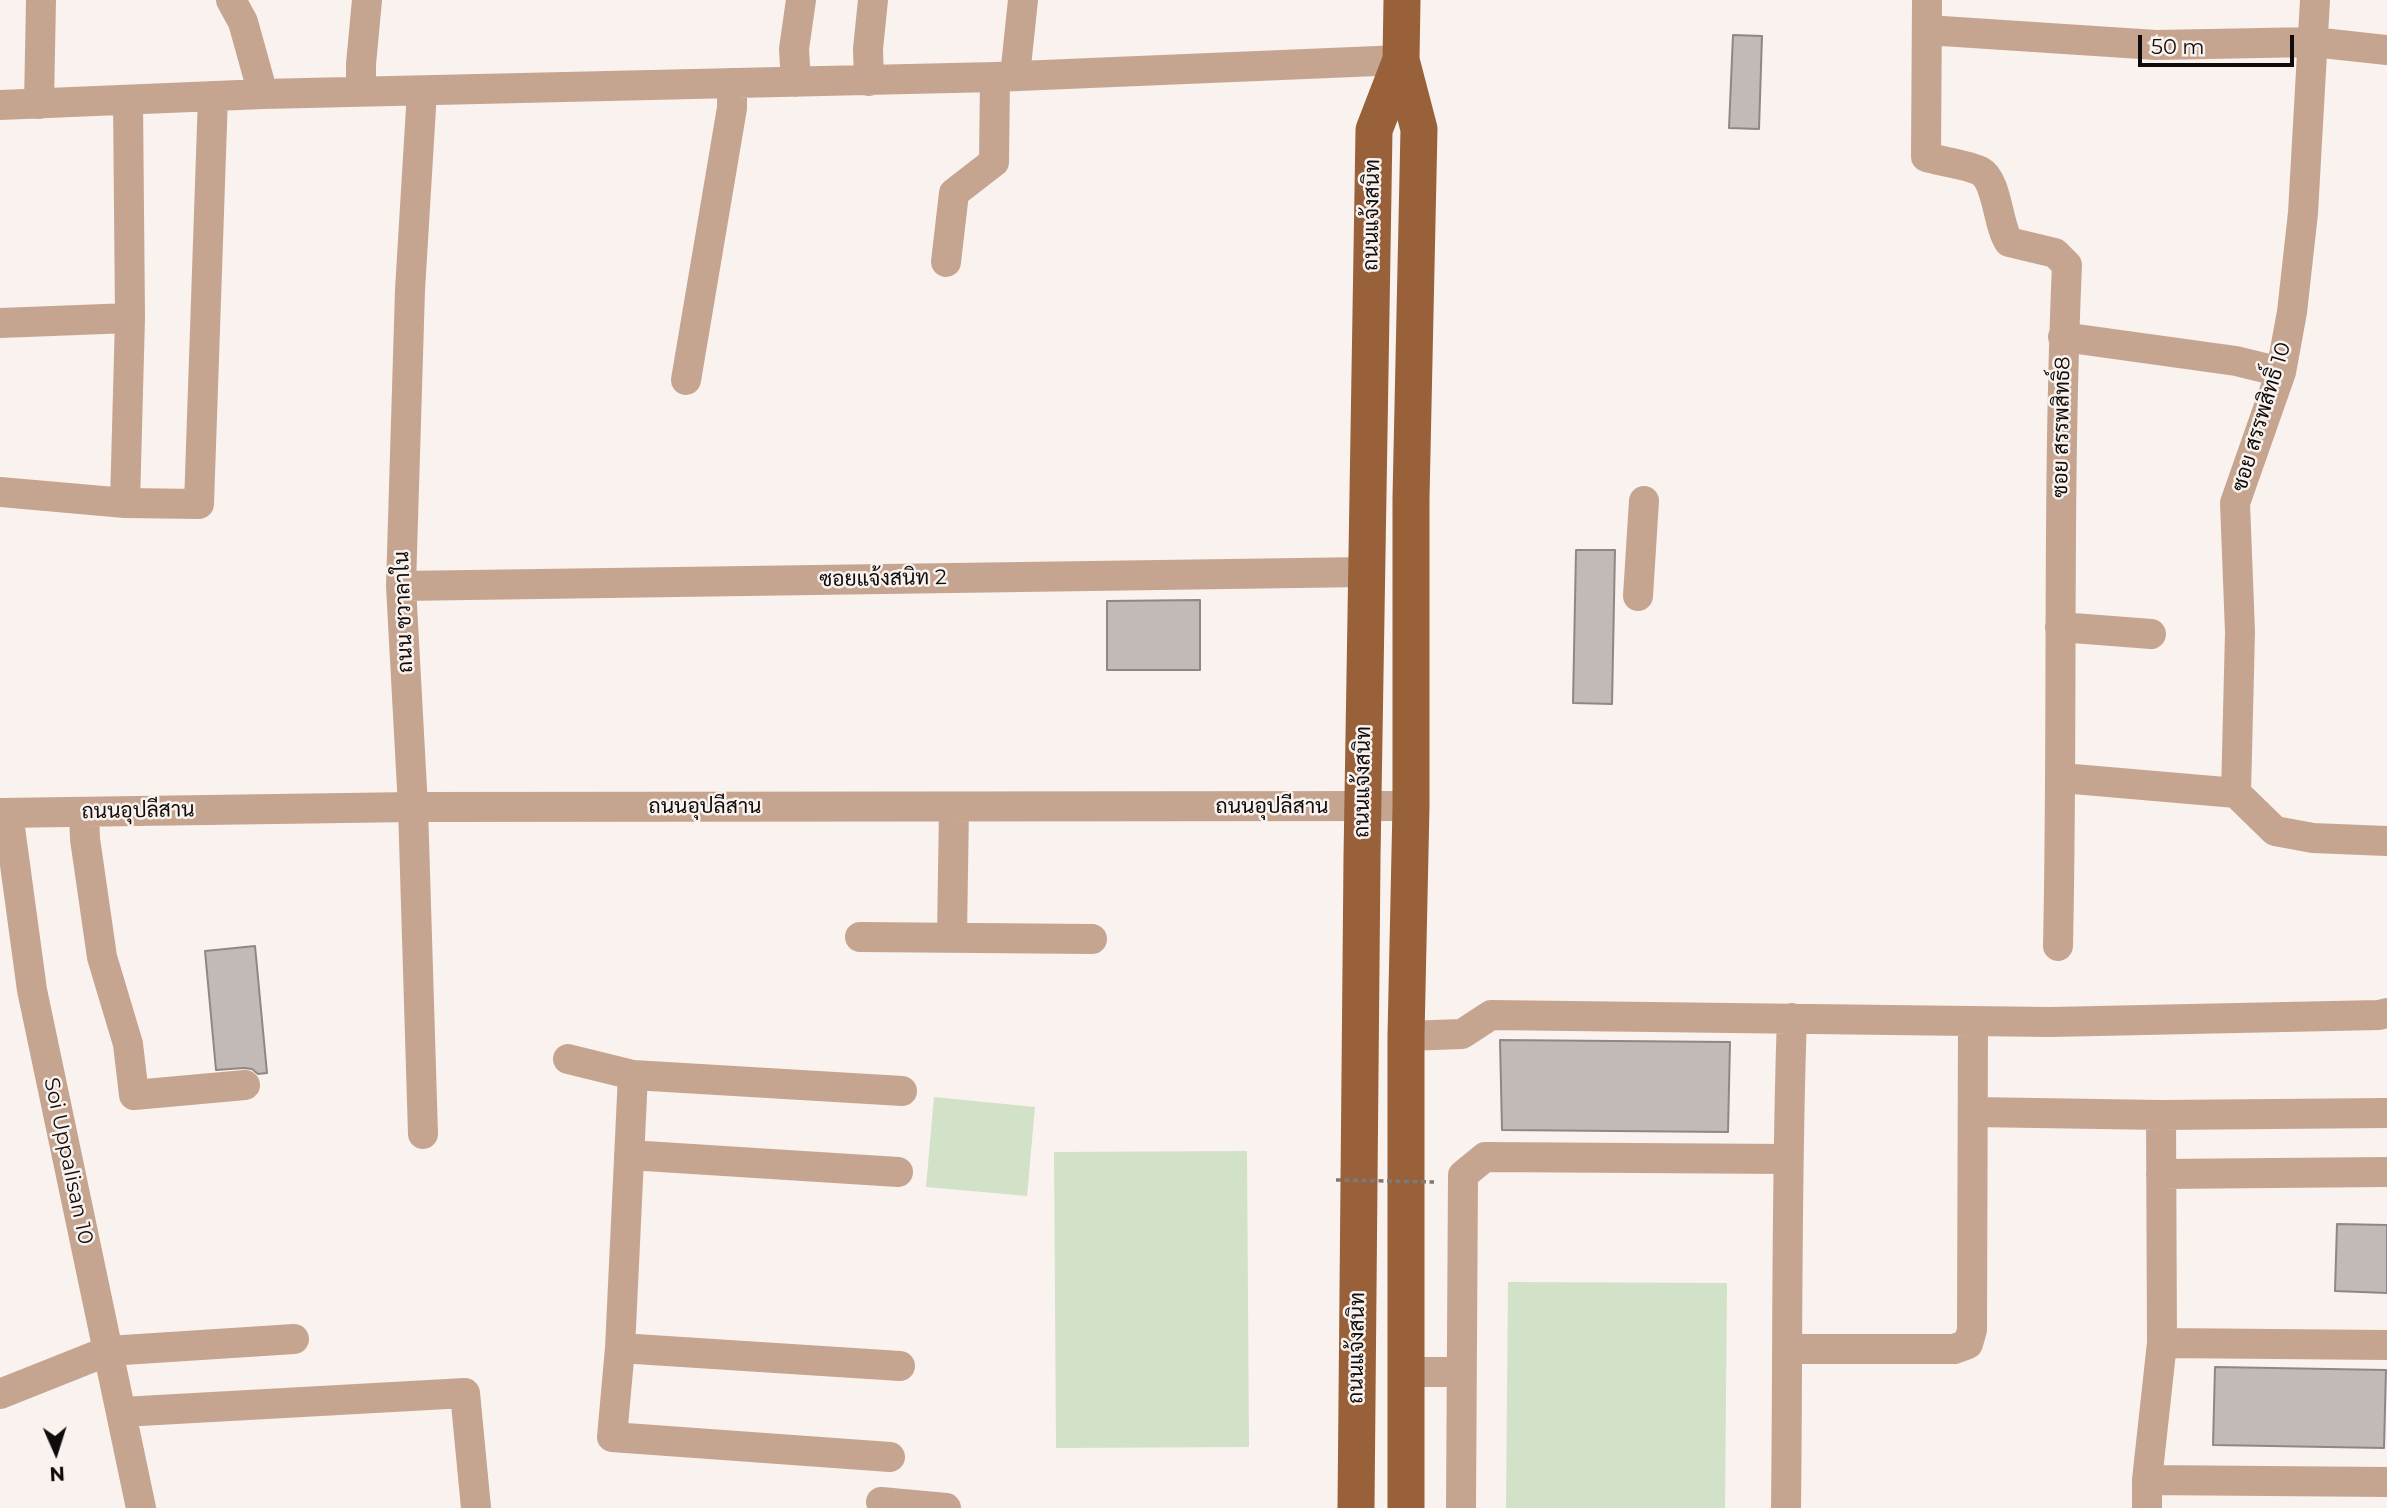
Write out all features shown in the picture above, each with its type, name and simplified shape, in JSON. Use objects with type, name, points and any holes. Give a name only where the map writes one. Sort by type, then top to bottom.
[{"type":"main road","name":"ถนนแจ้งสนิท","points":[[1402,0],[1401,60],[1419,129],[1406,1036],[1406,1508]]},
{"type":"main road","name":"ถนนแจ้งสนิท","points":[[1356,1508],[1366,572],[1374,130],[1401,60]]},
{"type":"street","points":[[39,104],[41,0]]},
{"type":"street","points":[[231,0],[243,22],[263,94]]},
{"type":"street","points":[[361,91],[367,0]]},
{"type":"street","points":[[796,82],[794,49],[801,0]]},
{"type":"street","points":[[869,80],[868,49],[873,0]]},
{"type":"street","points":[[946,262],[954,193],[994,162],[1005,76],[1023,0]]},
{"type":"street","name":"ซอย สรรพสิทธิ์8","points":[[1927,0],[1926,157],[1981,172],[1993,187],[2001,230],[2009,242],[2055,253],[2067,265],[2063,337],[2060,627],[2062,778],[2058,946]]},
{"type":"street","name":"ซอย สรรพสิทธิ์ 10","points":[[2236,793],[2240,632],[2235,503],[2281,372],[2292,312],[2303,213],[2315,0]]},
{"type":"street","points":[[1927,30],[2156,45],[2313,42],[2387,50]]},
{"type":"street","points":[[0,105],[361,91],[1005,76],[1401,60]]},
{"type":"street","points":[[686,380],[732,108],[732,83]]},
{"type":"street","name":"ถนน ชวาลาใน","points":[[422,91],[410,290],[401,586],[413,807],[424,1134]]},
{"type":"street","points":[[0,492],[125,503],[199,504],[213,96]]},
{"type":"street","points":[[125,503],[130,318],[128,100]]},
{"type":"street","points":[[0,323],[130,318]]},
{"type":"street","points":[[2063,337],[2236,361],[2281,372]]},
{"type":"street","points":[[1639,596],[1644,500]]},
{"type":"street","name":"ซอยแจ้งสนิท 2","points":[[401,586],[1366,572]]},
{"type":"street","points":[[2060,627],[2151,634]]},
{"type":"street","points":[[2062,778],[2236,793],[2275,831],[2313,838],[2387,841]]},
{"type":"street","name":"ถนนอุปลีสาน","points":[[4,813],[413,807],[1410,806]]},
{"type":"street","points":[[953,937],[954,807]]},
{"type":"street","points":[[84,812],[85,839],[102,957],[128,1044],[134,1095],[245,1085]]},
{"type":"street","name":"Soi Uppalisan 10","points":[[4,813],[32,990],[141,1508]]},
{"type":"street","points":[[860,937],[1092,939]]},
{"type":"street","points":[[1406,1036],[1462,1034],[1491,1015],[1973,1022],[2387,1013]]},
{"type":"street","points":[[1786,1508],[1787,1159],[1792,1018]]},
{"type":"street","points":[[1788,1349],[1954,1349],[1968,1344],[1972,1330],[1973,1022]]},
{"type":"street","points":[[568,1059],[633,1075],[902,1091]]},
{"type":"street","points":[[633,1075],[620,1348],[612,1437],[890,1457]]},
{"type":"street","points":[[1974,1112],[2161,1115],[2387,1113]]},
{"type":"street","points":[[2161,1115],[2162,1343],[2147,1494],[2387,1482]]},
{"type":"street","points":[[628,1155],[898,1172]]},
{"type":"street","points":[[1461,1508],[1463,1175],[1485,1157],[1787,1159]]},
{"type":"street","points":[[2161,1174],[2387,1172]]},
{"type":"street","points":[[0,1394],[108,1351],[294,1339]]},
{"type":"street","points":[[2162,1343],[2387,1345]]},
{"type":"street","points":[[620,1348],[900,1366]]},
{"type":"street","points":[[1406,1372],[1461,1372]]},
{"type":"street","points":[[122,1412],[465,1393],[476,1508]]},
{"type":"street","points":[[881,1502],[946,1508]]},
{"type":"path","points":[[1336,1180],[1434,1182]]},
{"type":"green space","points":[[934,1097],[1035,1107],[1027,1196],[926,1187]]},
{"type":"green space","points":[[1247,1151],[1249,1447],[1056,1448],[1054,1152]]},
{"type":"green space","points":[[1508,1282],[1727,1283],[1725,1508],[1506,1508]]},
{"type":"building","points":[[1733,35],[1762,36],[1759,129],[1729,128]]},
{"type":"building","points":[[1576,550],[1615,550],[1612,704],[1573,703]]},
{"type":"building","points":[[1200,600],[1200,670],[1107,670],[1107,601]]},
{"type":"building","points":[[255,946],[267,1073],[258,1074],[252,1069],[244,1068],[216,1070],[205,951]]},
{"type":"building","points":[[1500,1040],[1730,1042],[1728,1132],[1502,1130]]},
{"type":"building","points":[[2337,1224],[2387,1225],[2387,1293],[2335,1291]]},
{"type":"building","points":[[2215,1367],[2386,1370],[2384,1448],[2213,1445]]}]
